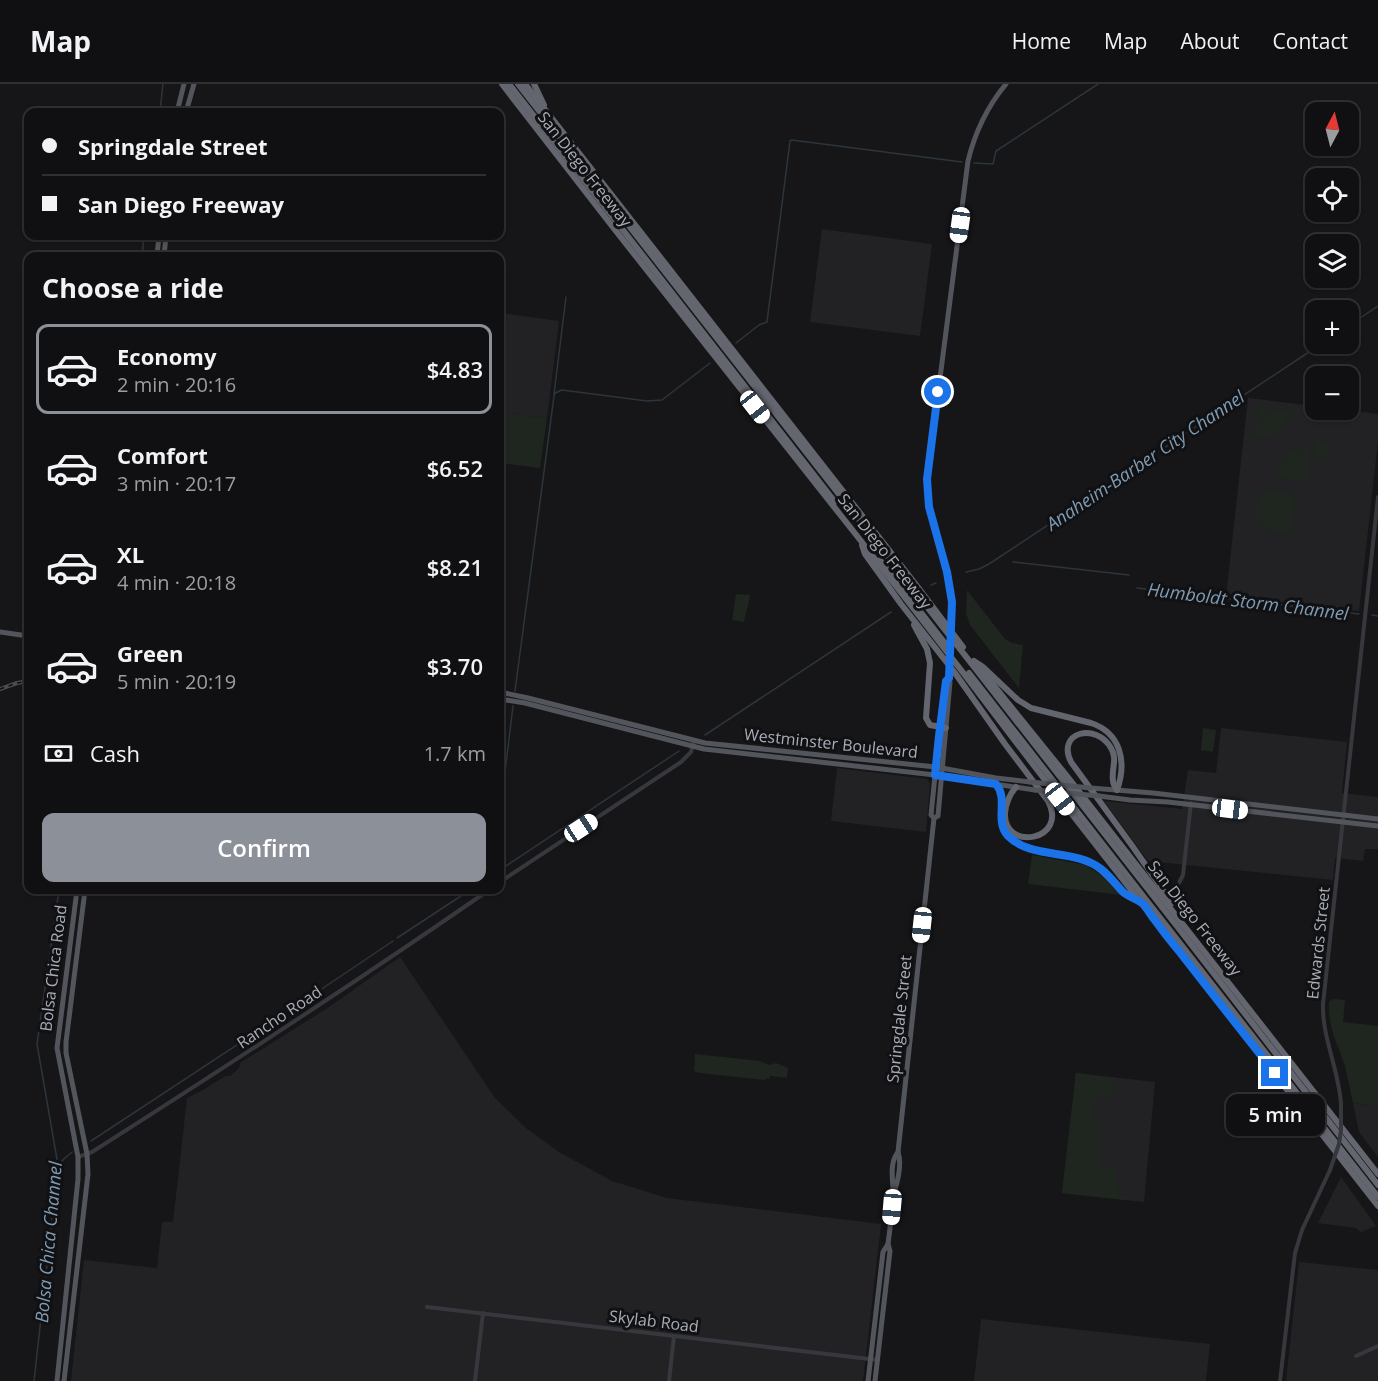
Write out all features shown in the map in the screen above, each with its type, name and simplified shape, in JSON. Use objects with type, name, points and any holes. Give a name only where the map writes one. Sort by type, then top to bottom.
[{"type":"highway","name":"San Diego Freeway","points":[[502,84],[962,670],[1166,936],[1378,1206]]},
{"type":"highway","points":[[509,84],[1378,1197]]},
{"type":"highway","points":[[518,84],[1378,1185]]},
{"type":"highway","name":"San Diego Freeway","points":[[525,84],[974,661],[1378,1174]]},
{"type":"highway","points":[[534,84],[551,118]]},
{"type":"highway","points":[[861,541],[865,554],[1048,801],[1053,811],[1052,818],[1047,829],[1038,836],[1021,837],[1008,825],[1005,813],[1007,799],[1016,787]]},
{"type":"highway","points":[[901,604],[922,639],[928,654],[930,671],[926,718],[930,725],[943,727]]},
{"type":"highway","points":[[974,661],[1018,700],[1031,708],[1098,725],[1107,731],[1117,743],[1120,752],[1117,790]]},
{"type":"highway","points":[[1117,790],[1113,781],[1114,757],[1108,743],[1102,737],[1090,732],[1074,737],[1067,748],[1071,762],[1133,846],[1202,949]]},
{"type":"highway","points":[[996,784],[1002,795],[1001,822],[1004,830],[1017,843],[1029,848],[1085,860],[1100,868],[1125,894],[1143,904]]},
{"type":"main road","points":[[178,108],[184,84]]},
{"type":"main road","points":[[187,108],[194,84]]},
{"type":"main road","name":"Springdale Street","points":[[875,1381],[890,1251],[888,1244],[894,1158],[898,1152],[934,818],[931,815],[939,768],[946,681],[949,678],[952,602],[929,507],[927,479],[968,161],[979,125],[1006,84]]},
{"type":"main road","points":[[0,632],[24,635]]},
{"type":"main road","name":"Westminster Boulevard","points":[[504,693],[718,751],[938,775],[1035,790],[1116,799],[1343,819],[1378,819]]},
{"type":"main road","name":"Westminster Boulevard","points":[[504,700],[693,743],[939,768],[1030,782],[1192,797],[1378,826]]},
{"type":"main road","points":[[1116,799],[1117,790]]},
{"type":"main road","name":"Bolsa Chica Road","points":[[60,1381],[59,1365],[75,1221],[78,1157],[57,1048],[76,894]]},
{"type":"main road","name":"Bolsa Chica Road","points":[[60,1381],[87,1184],[87,1155],[66,1053],[85,894]]},
{"type":"main road","points":[[72,926],[75,924],[77,914],[83,912],[75,904]]},
{"type":"main road","name":"Springdale Street","points":[[868,1381],[883,1252],[888,1244]]},
{"type":"main road","points":[[882,1260],[885,1265],[888,1265]]},
{"type":"street","name":"Edwards Street","points":[[1280,1381],[1295,1253],[1302,1230],[1330,1170],[1341,1130],[1338,1080],[1323,1014],[1378,497]]},
{"type":"street","points":[[504,879],[681,762],[688,755],[693,743]]},
{"type":"street","points":[[1178,885],[1183,875],[1192,797]]},
{"type":"street","name":"Rancho Road","points":[[78,1157],[87,1155],[236,1061],[483,894]]},
{"type":"street","name":"Skylab Road","points":[[427,1307],[878,1359]]},
{"type":"street","points":[[475,1381],[483,1313]]},
{"type":"street","points":[[669,1381],[674,1336]]},
{"type":"street","points":[[1356,1356],[1378,1347]]},
{"type":"shaded area","points":[[822,229],[932,244],[920,336],[810,322]]},
{"type":"shaded area","points":[[504,314],[559,321],[547,418],[504,413]]},
{"type":"shaded area","points":[[1248,398],[1305,405],[1305,420],[1359,420],[1359,412],[1378,414],[1378,442],[1359,611],[1226,596]]},
{"type":"shaded area","points":[[1258,408],[1289,411],[1285,423],[1277,431],[1261,438],[1255,438]]},
{"type":"shaded area","points":[[504,413],[547,418],[540,468],[504,464]]},
{"type":"shaded area","points":[[1315,441],[1329,443],[1327,458],[1313,457]]},
{"type":"shaded area","points":[[1300,448],[1310,451],[1306,482],[1276,477],[1282,458]]},
{"type":"shaded area","points":[[1258,490],[1295,494],[1292,532],[1268,531],[1256,519]]},
{"type":"shaded area","points":[[967,590],[1005,639],[1023,645],[1019,688],[970,625],[966,613]]},
{"type":"shaded area","points":[[736,594],[750,595],[744,622],[732,620]]},
{"type":"shaded area","points":[[1203,728],[1216,730],[1213,752],[1201,750]]},
{"type":"shaded area","points":[[1221,728],[1347,742],[1342,793],[1378,797],[1378,849],[1365,849],[1363,861],[1335,858],[1333,880],[1148,861],[1104,801],[1182,809],[1188,770],[1216,773]]},
{"type":"shaded area","points":[[837,768],[927,779],[930,783],[926,832],[831,821]]},
{"type":"shaded area","points":[[1032,855],[1085,865],[1103,876],[1122,895],[1028,884]]},
{"type":"shaded area","points":[[400,957],[495,1098],[526,1128],[559,1152],[612,1181],[667,1198],[881,1224],[863,1381],[71,1381],[84,1260],[157,1268],[162,1222],[173,1222],[187,1098],[225,1076],[230,1076],[239,1068],[240,1063],[329,1007]]},
{"type":"shaded area","points":[[1333,999],[1345,1000],[1343,1022],[1378,1026],[1378,1106],[1353,1103],[1345,1066],[1330,1019],[1329,1002]]},
{"type":"shaded area","points":[[695,1054],[760,1061],[769,1065],[776,1063],[788,1068],[787,1078],[770,1076],[765,1080],[700,1073],[694,1071]]},
{"type":"shaded area","points":[[1076,1073],[1155,1082],[1144,1202],[1062,1193]]},
{"type":"shaded area","points":[[1076,1073],[1115,1078],[1113,1098],[1100,1097],[1093,1109],[1093,1117],[1102,1119],[1098,1153],[1101,1154],[1100,1165],[1116,1169],[1118,1195],[1124,1196],[1124,1200],[1062,1193]]},
{"type":"shaded area","points":[[1353,1103],[1378,1106],[1378,1157],[1359,1132]]},
{"type":"shaded area","points":[[1341,1177],[1376,1226],[1361,1232],[1356,1228],[1318,1223]]},
{"type":"shaded area","points":[[1299,1262],[1378,1270],[1378,1381],[1286,1381]]},
{"type":"shaded area","points":[[981,1319],[1210,1344],[1206,1381],[974,1381]]},
{"type":"waterway","name":"Bolsa Chica Channel","points":[[160,108],[163,84]]},
{"type":"waterway","points":[[974,163],[993,164],[996,151],[1098,84]]},
{"type":"waterway","points":[[736,343],[759,325],[767,322],[790,141],[962,162]]},
{"type":"waterway","name":"Bolsa Chica Channel","points":[[142,252],[144,240]]},
{"type":"waterway","points":[[554,394],[566,297]]},
{"type":"waterway","name":"Anaheim-Barber City Channel","points":[[1359,319],[1378,306]]},
{"type":"waterway","name":"Anaheim-Barber City Channel","points":[[966,572],[989,564],[1306,354]]},
{"type":"waterway","points":[[515,691],[555,393],[562,390],[647,401],[662,400],[710,363]]},
{"type":"waterway","name":"Humboldt Storm Channel","points":[[1013,562],[1129,575]]},
{"type":"waterway","points":[[931,585],[936,583]]},
{"type":"waterway","name":"Humboldt Storm Channel","points":[[1137,588],[1359,614]]},
{"type":"waterway","name":"Anaheim-Barber City Channel","points":[[705,735],[891,612]]},
{"type":"waterway","points":[[1372,615],[1378,616]]},
{"type":"waterway","points":[[504,780],[513,706]]},
{"type":"waterway","name":"Anaheim-Barber City Channel","points":[[504,867],[679,751]]},
{"type":"waterway","name":"Bolsa Chica Channel","points":[[34,1381],[58,1165],[37,1044],[58,894]]},
{"type":"waterway","name":"Anaheim-Barber City Channel","points":[[397,938],[464,894]]},
{"type":"waterway","name":"Anaheim-Barber City Channel","points":[[292,1009],[393,941]]},
{"type":"waterway","name":"Anaheim-Barber City Channel","points":[[91,1141],[284,1014]]},
{"type":"waterway","name":"Anaheim-Barber City Channel","points":[[58,1165],[72,1152]]},
{"type":"railway","points":[[0,689],[24,682]]},
{"type":"route","points":[[938,392],[927,479],[928,501],[947,572],[952,617],[949,678],[946,681],[935,775],[996,784],[1002,795],[1001,822],[1007,835],[1017,843],[1029,848],[1085,860],[1100,868],[1125,894],[1143,904],[1275,1073]]}]
